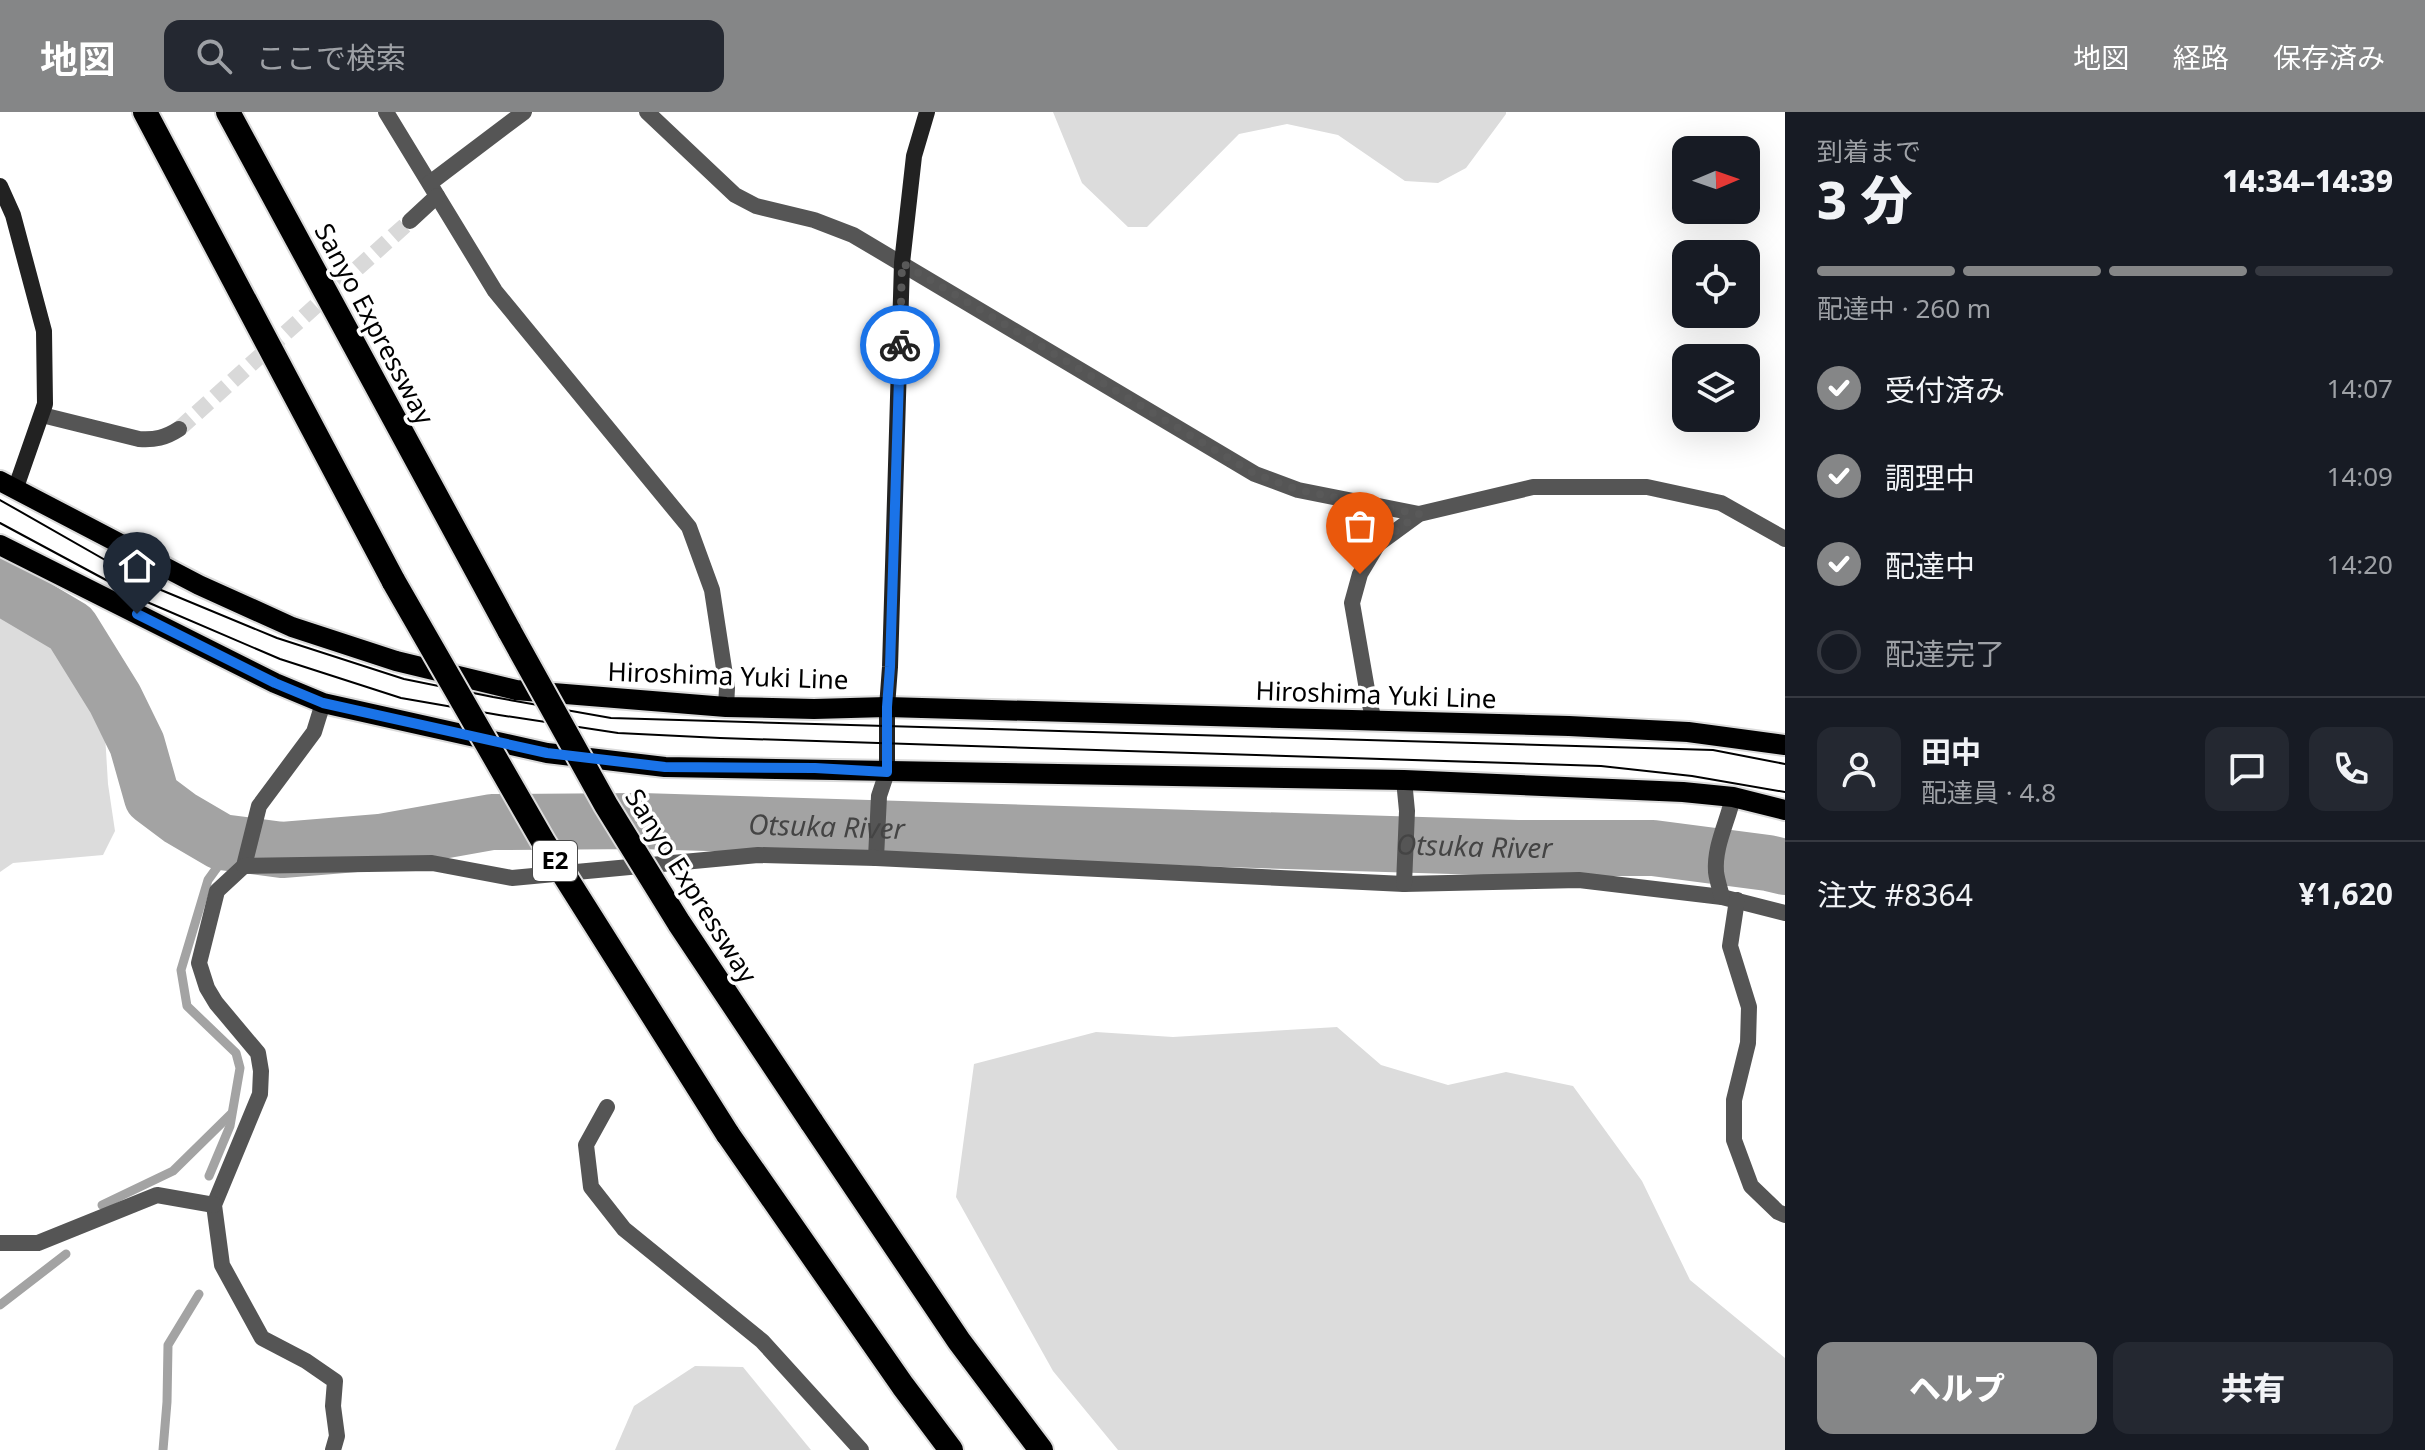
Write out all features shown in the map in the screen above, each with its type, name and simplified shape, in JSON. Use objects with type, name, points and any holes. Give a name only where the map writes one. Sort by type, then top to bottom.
[{"type":"highway","name":"E2","points":[[145,112],[394,582],[544,843],[727,1133],[951,1450]]},
{"type":"highway","name":"Sanyo Expressway","points":[[228,112],[606,805],[679,923],[959,1341],[1041,1450]]},
{"type":"main road","name":"Hiroshima Yuki Line","points":[[8,485],[199,585],[292,627],[396,661],[516,690],[726,707],[887,707],[1688,732],[1785,745]]},
{"type":"main road","points":[[0,545],[275,683],[323,703],[561,755],[665,767],[1404,780],[1683,792],[1733,797],[1785,810]]},
{"type":"street","points":[[386,112],[495,291],[689,527],[712,590],[727,688],[726,707]]},
{"type":"street","points":[[410,221],[434,190],[524,112]]},
{"type":"street","points":[[647,112],[735,195],[756,206],[837,228],[902,263],[1255,474],[1298,490],[1419,514]]},
{"type":"street","points":[[877,850],[879,796],[887,772],[902,263],[914,156],[927,112]]},
{"type":"street","points":[[0,186],[13,215],[44,331],[45,404],[8,485]]},
{"type":"street","points":[[42,415],[139,439],[167,437],[179,429]]},
{"type":"street","points":[[1374,720],[1352,603],[1360,574],[1378,544],[1419,514],[1533,487],[1647,487],[1721,503],[1785,539]]},
{"type":"street","points":[[323,703],[314,732],[259,806],[244,865],[217,891],[199,963],[207,988],[216,1003],[258,1053],[261,1071],[260,1094],[214,1205],[222,1265],[262,1338],[306,1361],[335,1381],[333,1406],[337,1436],[333,1450]]},
{"type":"street","points":[[1404,780],[1404,884]]},
{"type":"street","points":[[1733,797],[1728,819],[1722,827],[1716,871],[1730,899],[1730,946],[1749,1007],[1748,1043],[1734,1100],[1734,1140],[1751,1186],[1785,1215]]},
{"type":"street","points":[[244,865],[432,863],[512,878],[758,855],[877,850],[1404,884],[1579,880],[1730,899],[1785,913]]},
{"type":"street","points":[[607,1107],[586,1145],[591,1187],[624,1229],[762,1341],[861,1450]]},
{"type":"street","points":[[0,1243],[38,1243],[157,1195],[214,1205]]},
{"type":"shaded area","points":[[1053,112],[1506,114],[1466,168],[1438,183],[1405,181],[1338,135],[1287,124],[1239,134],[1147,227],[1128,227],[1082,183]]},
{"type":"shaded area","points":[[0,608],[77,664],[105,734],[115,831],[103,855],[13,863],[0,872]]},
{"type":"shaded area","points":[[1337,1027],[1381,1065],[1448,1085],[1506,1072],[1573,1086],[1642,1181],[1690,1280],[1785,1358],[1785,1450],[1118,1450],[1053,1371],[956,1197],[974,1064],[1096,1032],[1173,1037]]},
{"type":"shaded area","points":[[695,1366],[743,1367],[811,1450],[615,1450],[634,1406]]},
{"type":"waterway","name":"Otsuka River","points":[[0,586],[71,628],[115,699],[137,744],[152,797],[221,842],[282,850],[380,842],[492,822],[641,821],[1518,848],[1653,848],[1785,867]]},
{"type":"waterway","points":[[209,1176],[230,1126],[240,1068],[236,1053],[187,1006],[181,970],[208,880],[234,844]]},
{"type":"waterway","points":[[102,1205],[173,1171],[231,1114]]},
{"type":"waterway","points":[[0,1305],[66,1254]]},
{"type":"waterway","points":[[163,1450],[168,1345],[199,1294]]},
{"type":"tunnel","points":[[179,429],[410,221]]},
{"type":"tram line","points":[[0,500],[149,585],[277,638],[404,679],[611,718],[1713,750],[1785,764]]},
{"type":"tram line","points":[[0,523],[147,602],[280,659],[401,698],[618,733],[1601,766],[1692,776],[1785,792]]},
{"type":"way so far","points":[[900,345],[902,263],[1255,474],[1298,490],[1419,514],[1378,544],[1360,574]]},
{"type":"route","points":[[137,614],[275,683],[323,703],[547,753],[665,767],[887,772],[900,345]]}]
